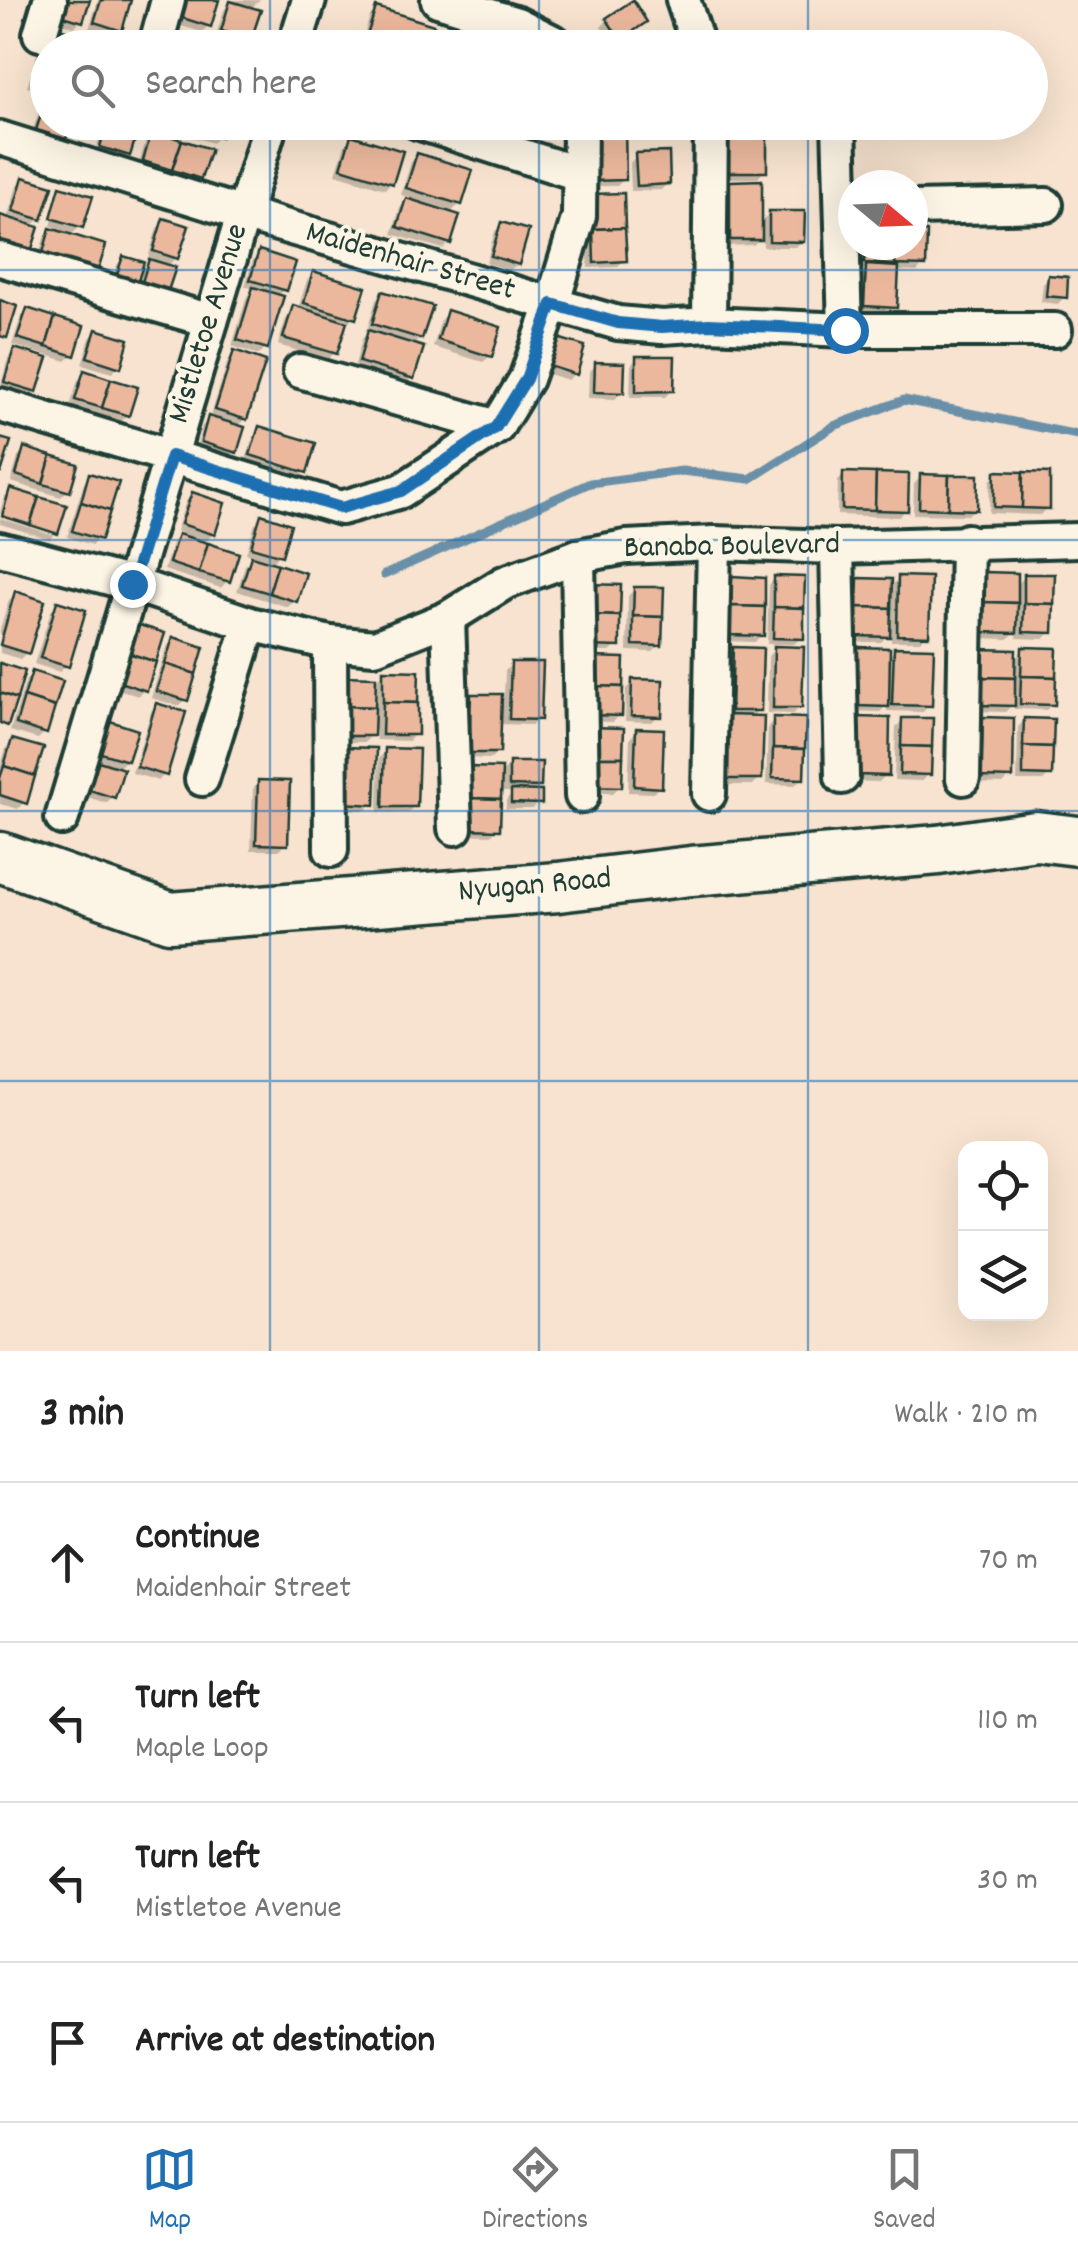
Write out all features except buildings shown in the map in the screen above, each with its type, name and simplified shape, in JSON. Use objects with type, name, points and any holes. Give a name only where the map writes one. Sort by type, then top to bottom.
[{"type":"main road","name":"Nyugan Road","points":[[0,857],[170,917],[558,888],[691,870],[938,850],[1036,836],[1078,842]]},
{"type":"street","points":[[41,30],[50,0]]},
{"type":"street","points":[[160,30],[168,0]]},
{"type":"street","points":[[300,30],[309,0]]},
{"type":"street","points":[[438,0],[529,30]]},
{"type":"street","points":[[683,0],[693,30]]},
{"type":"street","name":"Maidenhair Street","points":[[0,138],[243,214],[618,323],[845,330],[1055,330]]},
{"type":"street","name":"Mistletoe Avenue","points":[[62,818],[266,140]]},
{"type":"street","points":[[473,140],[580,174]]},
{"type":"street","points":[[0,405],[341,508],[401,491],[496,427],[526,379],[578,216],[580,140]]},
{"type":"street","points":[[709,324],[711,140]]},
{"type":"street","points":[[841,140],[844,170]]},
{"type":"street","points":[[928,208],[1046,205]]},
{"type":"street","points":[[0,258],[211,321]]},
{"type":"street","points":[[845,330],[847,260]]},
{"type":"street","points":[[300,371],[496,427]]},
{"type":"street","name":"Banaba Boulevard","points":[[2,558],[132,584],[250,624],[330,644],[375,647],[448,618],[504,583],[578,556],[626,547],[1078,540]]},
{"type":"street","points":[[963,778],[968,541]]},
{"type":"street","points":[[708,794],[714,543]]},
{"type":"street","points":[[837,546],[842,776]]},
{"type":"street","points":[[578,556],[582,796]]},
{"type":"street","points":[[448,618],[454,828]]},
{"type":"street","points":[[202,780],[250,624]]},
{"type":"street","points":[[330,644],[331,850]]},
{"type":"waterway","points":[[384,575],[590,483],[682,471],[750,479],[834,426],[904,400],[1078,435]]},
{"type":"route","points":[[132,584],[171,456],[341,508],[401,491],[496,427],[526,379],[552,304],[618,323],[662,327],[709,324],[845,330]]}]
